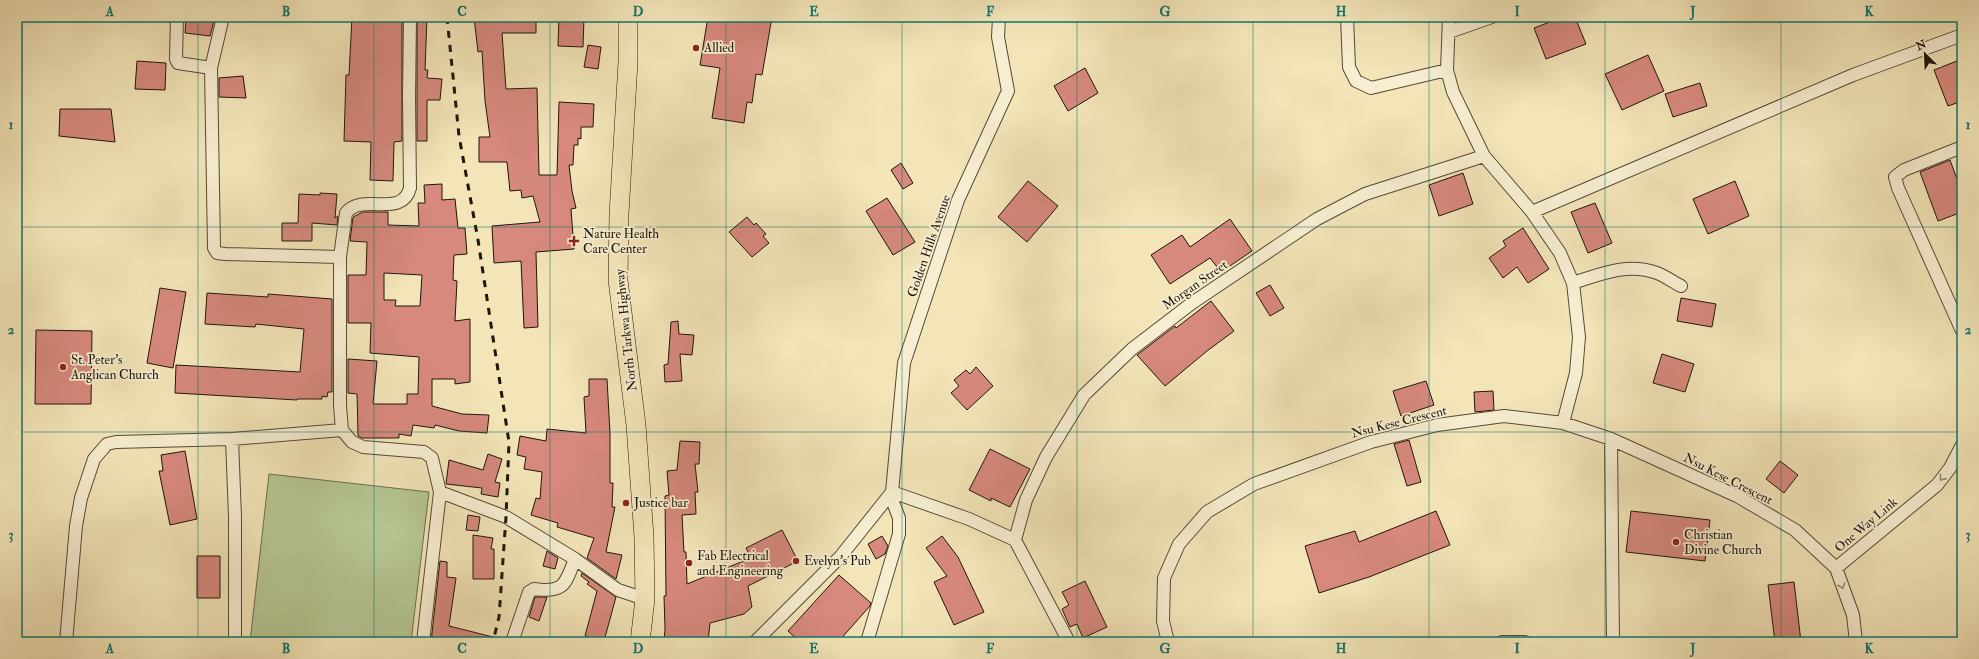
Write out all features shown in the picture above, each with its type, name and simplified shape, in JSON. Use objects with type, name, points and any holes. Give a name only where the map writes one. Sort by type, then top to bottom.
[{"type":"main road","name":"North Tarkwa Highway","points":[[628,17],[628,62],[619,214],[618,280],[636,425],[644,537],[645,599],[640,642]]},
{"type":"street","points":[[177,17],[176,59],[178,63],[211,68]]},
{"type":"street","points":[[223,17],[211,68],[214,248],[217,253],[225,254],[340,257]]},
{"type":"street","points":[[410,17],[410,188],[406,199],[388,204],[361,204],[350,208],[346,213],[340,257],[340,406],[342,430],[352,442],[363,448],[424,452],[432,458],[440,492],[422,642]]},
{"type":"street","name":"Golden Hills Avenue","points":[[867,642],[899,534],[899,518],[893,502],[892,492],[904,363],[958,200],[1008,91],[998,37],[999,17]]},
{"type":"street","points":[[1347,17],[1349,67],[1356,81],[1371,88],[1447,70]]},
{"type":"street","points":[[1450,17],[1447,70],[1453,92],[1484,156],[1532,212],[1560,252],[1573,283],[1579,337],[1576,374],[1564,424]]},
{"type":"street","points":[[1449,32],[1492,17]]},
{"type":"street","points":[[1532,212],[1853,75],[1962,35]]},
{"type":"street","points":[[1962,147],[1904,170],[1895,177],[1898,188],[1962,331]]},
{"type":"street","name":"Morgan Street","points":[[1015,540],[1026,500],[1046,457],[1084,395],[1132,349],[1192,303],[1317,219],[1365,194],[1484,156]]},
{"type":"street","points":[[1573,283],[1612,270],[1634,269],[1656,273],[1681,286]]},
{"type":"street","name":"Nsu Kese Crescent","points":[[1168,642],[1163,621],[1164,578],[1180,544],[1207,512],[1254,484],[1371,442],[1437,425],[1504,416],[1564,424],[1611,438],[1737,496],[1795,530],[1836,568]]},
{"type":"street","points":[[66,642],[78,512],[94,459],[107,444],[116,442],[232,439],[342,430]]},
{"type":"street","points":[[1611,438],[1613,642]]},
{"type":"street","points":[[232,439],[235,517],[235,642]]},
{"type":"street","name":"One Way Link","points":[[1856,642],[1852,615],[1836,568],[1937,484],[1950,468],[1962,445]]},
{"type":"street","points":[[440,492],[506,517],[575,559],[618,590],[645,599]]},
{"type":"street","points":[[755,642],[840,556],[892,492],[969,518],[1015,540],[1069,642]]},
{"type":"street","points":[[512,642],[529,592],[534,589],[547,591],[558,590],[566,583],[575,559]]},
{"type":"street","points":[[1502,642],[1524,642]]},
{"type":"green space","points":[[269,474],[429,492],[411,642],[250,642]]},
{"type":"building","points":[[186,17],[215,17],[210,36],[185,33]]},
{"type":"building","points":[[352,17],[389,17],[389,19],[402,20],[402,141],[394,142],[393,181],[370,180],[371,142],[344,141],[346,75],[349,75]]},
{"type":"building","points":[[417,17],[427,17],[425,70],[428,70],[427,78],[442,79],[440,100],[427,100],[427,141],[417,141]]},
{"type":"building","points":[[474,17],[536,17],[536,33],[502,33],[506,89],[537,88],[539,175],[557,175],[559,102],[594,104],[593,127],[581,127],[581,139],[578,138],[578,145],[574,145],[573,165],[569,165],[572,191],[576,208],[571,209],[574,249],[536,252],[538,327],[524,328],[521,261],[494,263],[492,226],[540,222],[533,196],[522,198],[521,190],[510,191],[507,162],[479,162],[479,137],[490,137],[485,101],[482,51],[478,52]]},
{"type":"building","points":[[559,17],[584,17],[583,47],[558,46]]},
{"type":"building","points":[[708,17],[772,17],[762,75],[756,74],[752,103],[747,102],[744,123],[712,118],[720,68],[700,65]]},
{"type":"building","points":[[1563,17],[1575,17],[1586,44],[1546,59],[1534,28]]},
{"type":"building","points":[[588,45],[601,47],[598,69],[584,67]]},
{"type":"building","points":[[1648,55],[1664,91],[1622,110],[1605,74]]},
{"type":"building","points":[[1962,59],[1962,101],[1948,106],[1934,70]]},
{"type":"building","points":[[137,61],[166,63],[165,90],[135,89]]},
{"type":"building","points":[[1085,68],[1098,93],[1068,111],[1054,86]]},
{"type":"building","points":[[243,76],[246,98],[219,97],[219,78]]},
{"type":"building","points":[[1700,83],[1707,106],[1673,117],[1665,94]]},
{"type":"building","points":[[60,109],[111,109],[115,142],[59,136]]},
{"type":"building","points":[[1950,160],[1962,193],[1962,212],[1938,221],[1920,172]]},
{"type":"building","points":[[901,163],[913,183],[903,189],[891,170]]},
{"type":"building","points":[[1463,173],[1473,204],[1439,216],[1429,185]]},
{"type":"building","points":[[1028,181],[1058,206],[1027,242],[998,217]]},
{"type":"building","points":[[1735,181],[1749,216],[1708,234],[1693,199]]},
{"type":"building","points":[[442,184],[442,200],[455,199],[458,228],[465,228],[467,254],[454,255],[453,280],[457,281],[455,321],[470,319],[470,382],[455,384],[455,379],[432,379],[432,406],[462,414],[489,415],[487,433],[459,431],[435,425],[434,428],[413,425],[411,436],[399,434],[399,438],[362,438],[358,436],[357,394],[348,393],[348,359],[377,361],[373,404],[407,404],[407,394],[418,394],[419,357],[370,353],[371,323],[348,323],[348,275],[366,275],[367,242],[350,241],[353,217],[363,212],[388,212],[388,225],[419,226],[418,203],[425,203],[424,185]],"holes":[[[384,273],[422,275],[420,306],[395,306],[396,300],[384,300]]]},
{"type":"building","points":[[320,193],[337,194],[335,218],[338,216],[337,225],[312,223],[312,241],[282,241],[282,223],[298,223],[299,194],[320,195]]},
{"type":"building","points":[[887,198],[915,242],[893,255],[866,211]]},
{"type":"building","points":[[1595,203],[1612,243],[1588,253],[1571,212]]},
{"type":"building","points":[[747,217],[754,225],[756,223],[766,234],[763,236],[769,243],[752,257],[729,232]]},
{"type":"building","points":[[1230,219],[1252,251],[1221,272],[1210,258],[1170,284],[1151,255],[1182,235],[1190,247]]},
{"type":"building","points":[[1523,228],[1549,269],[1528,283],[1517,267],[1503,278],[1489,258],[1506,246],[1503,241]]},
{"type":"building","points":[[1270,285],[1284,308],[1270,316],[1256,293]]},
{"type":"building","points":[[160,288],[186,292],[173,368],[147,363]]},
{"type":"building","points":[[207,293],[268,297],[268,294],[332,299],[332,392],[328,392],[327,397],[322,396],[322,399],[297,400],[175,393],[176,365],[300,372],[304,329],[256,324],[255,327],[205,324]]},
{"type":"building","points":[[1681,298],[1716,304],[1712,327],[1677,321]]},
{"type":"building","points":[[1211,301],[1234,331],[1165,386],[1137,355]]},
{"type":"building","points":[[678,321],[679,334],[694,335],[692,355],[680,354],[682,381],[665,382],[664,365],[668,364],[671,322]]},
{"type":"building","name":"St. Peter's Anglican Church","points":[[36,330],[92,331],[91,404],[35,404]]},
{"type":"building","points":[[1662,354],[1694,364],[1685,392],[1653,383]]},
{"type":"building","points":[[976,367],[993,386],[967,410],[951,393],[959,386],[954,380],[966,370],[970,374]]},
{"type":"building","points":[[589,379],[607,379],[610,433],[610,483],[613,483],[612,507],[615,507],[606,552],[622,555],[616,579],[587,558],[594,538],[557,527],[558,523],[531,515],[536,498],[540,499],[542,472],[524,469],[526,457],[517,455],[520,436],[546,441],[547,429],[586,433],[584,397],[589,396]]},
{"type":"building","points":[[1426,381],[1434,405],[1401,416],[1393,391]]},
{"type":"building","points":[[1493,391],[1494,410],[1475,412],[1474,392]]},
{"type":"building","points":[[1409,440],[1421,482],[1407,486],[1394,444]]},
{"type":"building","points":[[680,441],[700,442],[699,464],[695,464],[698,492],[695,492],[696,514],[682,515],[684,552],[686,552],[687,584],[751,558],[746,548],[782,530],[798,561],[748,586],[752,607],[744,614],[710,623],[708,642],[664,642],[664,596],[666,596],[665,496],[669,495],[667,471],[677,470]]},
{"type":"building","points":[[990,449],[1030,469],[1010,507],[991,498],[991,501],[969,490]]},
{"type":"building","points":[[185,451],[197,519],[170,525],[159,471],[163,471],[161,455]]},
{"type":"building","points":[[488,454],[502,459],[495,482],[500,483],[498,497],[481,494],[482,488],[446,484],[449,460],[483,470]]},
{"type":"building","points":[[1780,461],[1798,475],[1784,493],[1766,479]]},
{"type":"building","points":[[1436,511],[1450,545],[1369,577],[1319,593],[1305,546],[1355,531],[1359,542]]},
{"type":"building","points":[[1631,511],[1710,520],[1705,561],[1626,552]]},
{"type":"building","points":[[468,515],[480,517],[478,531],[466,530]]},
{"type":"building","points":[[473,535],[493,538],[491,549],[494,549],[494,579],[473,579]]},
{"type":"building","points":[[882,536],[888,546],[885,554],[876,559],[868,544]]},
{"type":"building","points":[[942,536],[958,557],[984,612],[954,625],[934,582],[947,576],[926,548]]},
{"type":"building","points":[[547,551],[558,558],[555,569],[543,566]]},
{"type":"building","points":[[197,556],[220,556],[220,598],[197,598]]},
{"type":"building","points":[[440,561],[447,562],[447,577],[456,578],[449,626],[497,638],[497,642],[431,642]]},
{"type":"building","points":[[582,573],[616,597],[604,641],[585,636],[597,591],[587,584],[589,582],[581,576]]},
{"type":"building","points":[[839,575],[871,603],[870,606],[838,642],[800,642],[788,631]]},
{"type":"building","points":[[1085,581],[1107,627],[1083,638],[1077,624],[1070,627],[1062,609],[1069,605],[1062,592]]},
{"type":"building","points":[[1794,582],[1801,642],[1775,642],[1768,585]]},
{"type":"building","points":[[535,597],[547,597],[539,621],[529,617]]},
{"type":"railway","points":[[447,17],[459,136],[478,240],[509,442],[506,517],[499,617],[493,642]]},
{"type":"place","name":"Allied","points":[[696,48]]},
{"type":"place","name":"Nature Health Care Center","points":[[574,241]]},
{"type":"place","name":"St. Peter's Anglican Church","points":[[63,367]]},
{"type":"place","name":"Justice bar","points":[[626,503]]},
{"type":"place","name":"Christian Divine Church","points":[[1676,542]]},
{"type":"place","name":"Evelyn's Pub","points":[[796,561]]},
{"type":"place","name":"Fab Electrical and Engineering","points":[[689,563]]}]
